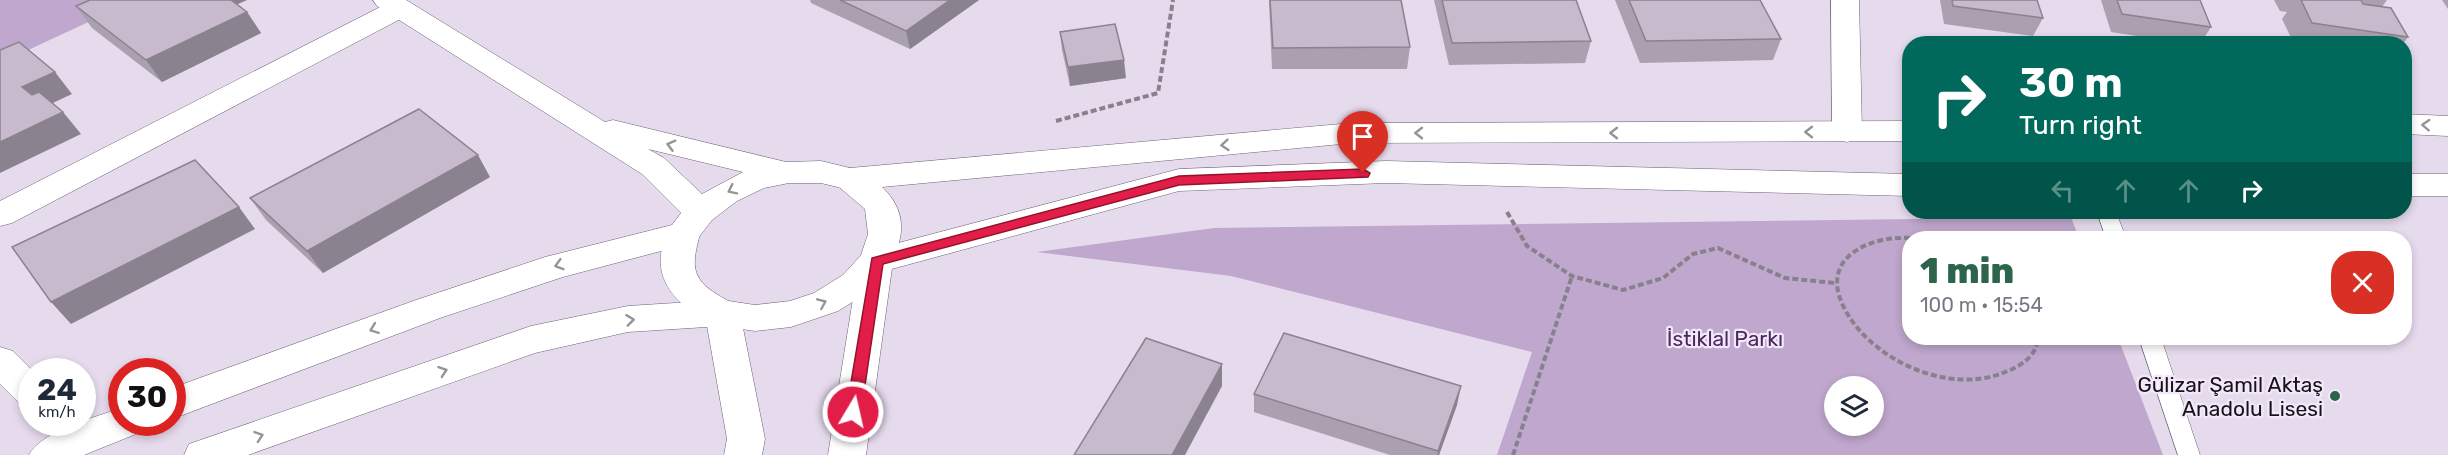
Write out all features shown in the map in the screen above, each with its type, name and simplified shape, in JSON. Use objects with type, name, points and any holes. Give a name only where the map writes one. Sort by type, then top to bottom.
[{"type":"main road","points":[[1845,0],[1847,132]]},
{"type":"main road","points":[[0,215],[393,4],[653,166],[692,223]]},
{"type":"main road","points":[[582,122],[715,157],[789,172],[821,172],[850,179],[1352,133],[1902,131]]},
{"type":"main road","points":[[2412,124],[2448,126]]},
{"type":"main road","points":[[186,399],[428,309],[692,223],[726,193],[756,179],[789,172]]},
{"type":"main road","points":[[203,455],[531,340],[628,319],[722,313],[755,318],[791,314],[826,302],[855,284],[876,261],[1179,180],[1386,172],[1902,185]]},
{"type":"main road","points":[[847,455],[876,261],[887,237],[884,213],[872,193],[850,179]]},
{"type":"main road","points":[[2412,185],[2448,185]]},
{"type":"main road","points":[[692,223],[676,258],[680,281],[696,300],[722,313]]},
{"type":"main road","points":[[722,313],[746,439],[743,455]]},
{"type":"main road","points":[[0,361],[18,379]]},
{"type":"main road","points":[[62,439],[108,427]]},
{"type":"lane","points":[[2152,345],[2189,455]]},
{"type":"path","points":[[1055,122],[1158,93],[1173,0]]},
{"type":"path","points":[[1486,175],[1527,246],[1572,276],[1623,290],[1663,278],[1693,254],[1718,248],[1785,278],[1836,283]]},
{"type":"path","points":[[1902,238],[1878,240],[1856,249],[1841,264],[1836,283],[1840,305],[1855,328],[1880,349],[1910,366],[1945,377],[1978,379],[2007,374],[2028,361],[2034,345]]},
{"type":"path","points":[[1513,455],[1572,276]]},
{"type":"green space","points":[[0,0],[136,0],[0,63]]},
{"type":"green space","name":"İstiklal Parkı","points":[[2072,219],[2076,231],[1902,231],[1902,345],[2121,345],[2163,455],[1497,455],[1532,352],[1231,276],[1037,252],[1214,228]]},
{"type":"building","points":[[90,0],[231,0],[247,12],[146,60],[76,6]]},
{"type":"building","points":[[840,0],[950,0],[906,31]]},
{"type":"building","points":[[1270,0],[1401,0],[1410,47],[1273,48]]},
{"type":"building","points":[[1442,0],[1576,0],[1591,41],[1452,43]]},
{"type":"building","points":[[1629,0],[1760,0],[1781,39],[1646,41]]},
{"type":"building","points":[[1952,0],[2037,0],[2043,18],[1953,6]]},
{"type":"building","points":[[2117,0],[2200,0],[2211,27],[2122,14]]},
{"type":"building","points":[[2301,0],[2361,0],[2363,4],[2391,8],[2407,36],[2401,36],[2312,23]]},
{"type":"building","points":[[1115,24],[1124,60],[1068,67],[1060,32]]},
{"type":"building","points":[[19,42],[55,72],[22,87],[32,95],[39,92],[63,112],[0,142],[0,50]]},
{"type":"building","points":[[419,109],[478,155],[307,251],[250,198]]},
{"type":"building","points":[[195,160],[239,207],[51,302],[12,247]]},
{"type":"building","points":[[1284,333],[1461,386],[1438,451],[1254,394]]},
{"type":"building","points":[[1146,338],[1222,364],[1172,455],[1074,455]]},
{"type":"place","name":"Gülizar Şamil Aktaş Anadolu Lisesi","points":[[2335,396]]},
{"type":"route","points":[[853,412],[876,261],[1179,180],[1363,173]]}]
